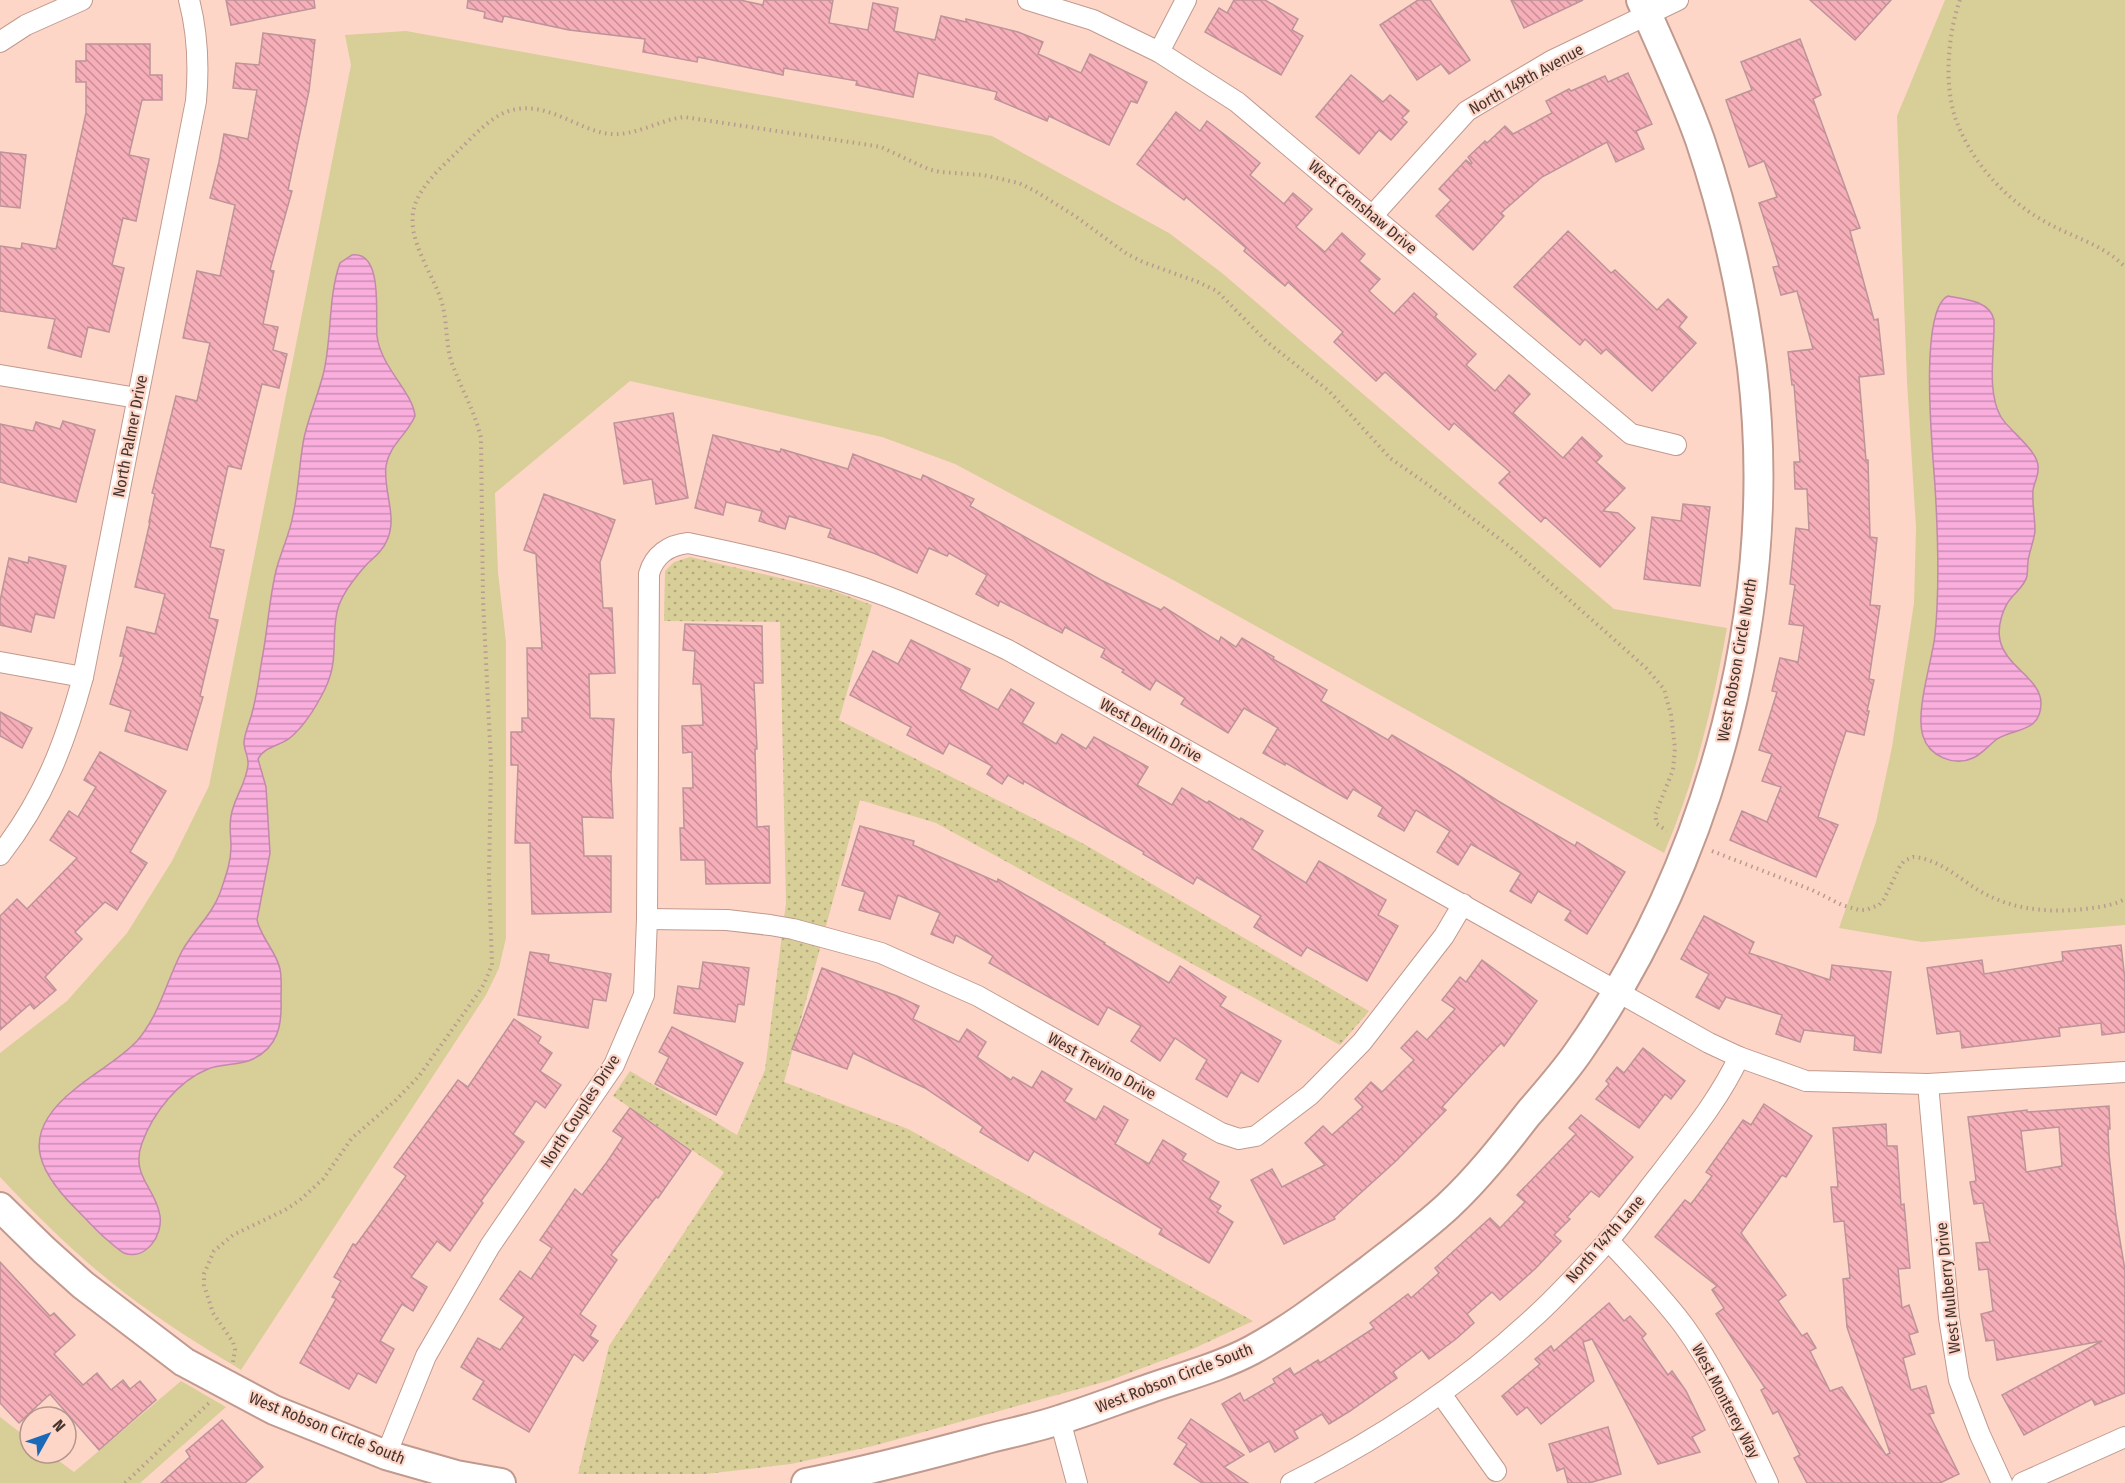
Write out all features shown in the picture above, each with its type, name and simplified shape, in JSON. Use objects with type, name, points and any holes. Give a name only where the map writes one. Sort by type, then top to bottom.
[{"type":"street","points":[[0,42],[26,25],[82,0]]},
{"type":"street","name":"North Palmer Drive","points":[[0,855],[37,801],[51,772],[63,744],[84,677],[196,101],[199,70],[197,40],[189,0]]},
{"type":"street","name":"West Crenshaw Drive","points":[[1028,0],[1093,20],[1160,52],[1237,102],[1631,434],[1676,445]]},
{"type":"street","points":[[1160,52],[1186,0]]},
{"type":"street","name":"North 149th Avenue","points":[[1373,215],[1467,111],[1644,8],[1678,0]]},
{"type":"street","name":"West Robson Circle North","points":[[1578,1053],[1617,991],[1652,928],[1690,841],[1716,767],[1731,711],[1748,616],[1756,525],[1757,442],[1752,370],[1741,292],[1723,216],[1703,150],[1683,96],[1644,8]]},
{"type":"street","points":[[0,375],[137,398]]},
{"type":"street","name":"West Devlin Drive","points":[[660,555],[672,546],[688,543],[723,550],[792,566],[845,582],[926,612],[1008,650],[1617,991]]},
{"type":"street","name":"North Couples Drive","points":[[386,1455],[426,1356],[490,1246],[614,1065],[644,995],[647,919],[649,574],[655,560],[660,555]]},
{"type":"street","points":[[0,662],[84,677]]},
{"type":"street","name":"West Trevino Drive","points":[[647,919],[727,920],[770,925],[881,953],[978,996],[1221,1133],[1239,1139],[1256,1136],[1310,1095],[1362,1042],[1444,936],[1463,904]]},
{"type":"street","points":[[1617,991],[1738,1057],[1806,1081],[1928,1084],[2125,1072]]},
{"type":"street","name":"West Robson Circle South","points":[[806,1483],[882,1467],[1060,1420],[1248,1352],[1304,1320],[1407,1241],[1448,1206],[1487,1165],[1578,1053]]},
{"type":"street","name":"North 147th Lane","points":[[1291,1483],[1365,1443],[1441,1394],[1533,1318],[1608,1240],[1694,1129],[1723,1087],[1738,1057]]},
{"type":"street","name":"West Mulberry Drive","points":[[1928,1084],[1949,1318],[1959,1380],[1980,1435],[2002,1483]]},
{"type":"street","name":"West Robson Circle South","points":[[0,1207],[44,1250],[125,1318],[184,1362],[222,1383],[274,1410],[386,1455],[456,1475],[501,1483]]},
{"type":"street","name":"West Monterey Way","points":[[1608,1240],[1662,1299],[1697,1345],[1726,1395],[1768,1483]]},
{"type":"street","points":[[1441,1394],[1496,1471]]},
{"type":"street","points":[[1060,1420],[1077,1483]]},
{"type":"street","points":[[2022,1483],[2125,1437]]},
{"type":"path","points":[[1960,0],[1952,34],[1950,87],[1955,116],[1967,144],[1999,185],[2028,211],[2043,221],[2095,244],[2125,267]]},
{"type":"path","points":[[125,1483],[210,1402],[232,1365],[235,1350],[229,1334],[209,1305],[204,1285],[204,1274],[214,1251],[233,1235],[292,1205],[323,1179],[352,1138],[395,1101],[419,1076],[479,992],[492,965],[489,876],[491,763],[483,600],[481,438],[478,424],[453,366],[449,352],[446,321],[421,254],[413,221],[418,198],[446,164],[489,122],[514,109],[541,110],[604,133],[616,134],[684,117],[881,147],[928,169],[1000,178],[1019,183],[1054,202],[1127,254],[1216,291],[1267,342],[1329,391],[1390,458],[1509,546],[1653,675],[1664,689],[1668,701],[1675,758],[1655,820],[1660,827],[1812,890],[1842,905],[1859,910],[1880,905],[1900,866],[1913,856],[1933,862],[1991,897],[2032,910],[2067,911],[2111,905],[2125,899]]},
{"type":"shaded area","points":[[1945,0],[2125,0],[2125,925],[1922,942],[1839,928],[1876,822],[1892,747],[1914,603],[1916,528],[1907,382],[1897,116]]},
{"type":"shaded area","points":[[406,31],[992,136],[1169,233],[1222,273],[1614,609],[1727,628],[1702,743],[1685,799],[1664,853],[1175,581],[955,464],[882,437],[630,381],[495,493],[498,572],[506,642],[506,938],[499,968],[486,995],[241,1370],[176,1330],[94,1268],[36,1215],[0,1177],[0,1053],[67,1001],[127,933],[172,861],[209,786],[351,65],[345,35]]},
{"type":"shaded area","points":[[352,255],[362,257],[369,263],[376,286],[377,336],[380,348],[384,359],[409,398],[415,416],[394,446],[386,466],[386,484],[391,511],[388,538],[382,549],[351,584],[338,608],[334,657],[330,678],[325,689],[301,727],[287,740],[264,751],[258,759],[266,787],[270,853],[257,920],[280,969],[279,1026],[273,1042],[261,1054],[242,1063],[213,1067],[197,1074],[168,1099],[153,1120],[142,1143],[139,1164],[141,1173],[158,1206],[159,1231],[146,1250],[132,1254],[124,1253],[95,1228],[51,1179],[39,1150],[40,1135],[46,1120],[58,1105],[130,1048],[145,1031],[182,951],[212,909],[220,893],[230,859],[231,816],[247,772],[248,762],[244,739],[257,693],[274,578],[292,522],[304,438],[324,371],[336,276],[340,263]]},
{"type":"shaded area","points":[[1948,296],[1976,302],[1992,314],[1994,320],[1992,383],[1996,407],[2005,423],[2030,449],[2038,463],[2033,490],[2035,531],[2028,559],[2027,576],[2023,585],[2006,606],[2000,623],[1999,635],[2003,649],[2039,694],[2040,713],[2032,725],[1997,739],[1973,758],[1958,761],[1936,754],[1926,743],[1921,726],[1922,700],[1935,635],[1938,579],[1930,416],[1930,354],[1933,327],[1939,307]]},
{"type":"shaded area","points":[[690,557],[831,590],[872,605],[839,720],[1084,844],[1369,1011],[1340,1045],[936,823],[860,800],[784,1082],[908,1129],[1253,1321],[1195,1348],[1111,1380],[873,1446],[791,1464],[705,1474],[578,1474],[609,1346],[724,1172],[613,1096],[630,1071],[737,1135],[765,1070],[786,903],[780,622],[664,621],[665,571],[674,562]]},
{"type":"shaded area","points":[[181,1381],[226,1407],[140,1483],[0,1483],[0,1417],[18,1431],[18,1465],[64,1465],[74,1472]]},
{"type":"building","points":[[226,0],[314,0],[315,8],[231,25]]},
{"type":"building","points":[[468,0],[740,0],[763,5],[764,0],[833,0],[829,23],[868,30],[873,3],[898,8],[894,31],[935,40],[941,16],[966,22],[966,19],[1018,32],[1043,42],[1038,54],[1081,73],[1090,54],[1147,82],[1137,103],[1131,101],[1109,145],[1049,116],[1047,121],[995,99],[997,92],[918,73],[913,97],[856,85],[857,81],[784,68],[783,75],[698,57],[697,62],[643,52],[645,39],[569,30],[504,16],[502,22],[484,18],[485,12],[467,8]]},
{"type":"building","points":[[1234,0],[1265,0],[1298,19],[1292,30],[1303,36],[1281,75],[1205,32],[1219,8],[1227,13]]},
{"type":"building","points":[[1418,0],[1430,0],[1470,60],[1449,74],[1441,64],[1417,80],[1380,25]]},
{"type":"building","points":[[1511,0],[1583,0],[1524,28]]},
{"type":"building","points":[[1810,0],[1891,0],[1855,40]]},
{"type":"building","points":[[263,33],[315,40],[309,91],[288,190],[292,191],[270,270],[274,271],[263,324],[278,327],[273,350],[287,354],[279,388],[262,384],[241,469],[228,466],[210,547],[224,550],[209,618],[218,620],[200,696],[203,697],[187,750],[125,731],[131,711],[110,704],[124,656],[120,656],[127,627],[155,634],[165,594],[135,587],[150,522],[155,494],[152,493],[176,396],[197,401],[210,343],[183,338],[197,271],[220,276],[235,205],[210,198],[224,134],[248,139],[257,90],[233,88],[236,63],[259,65]]},
{"type":"building","points":[[1800,39],[1821,95],[1813,99],[1860,228],[1850,231],[1874,320],[1878,319],[1884,374],[1859,377],[1866,460],[1868,460],[1870,537],[1877,538],[1870,605],[1880,606],[1869,679],[1874,680],[1864,735],[1846,731],[1818,817],[1838,825],[1816,877],[1730,840],[1742,811],[1767,822],[1781,787],[1762,781],[1772,754],[1759,750],[1777,692],[1772,691],[1780,658],[1798,662],[1804,626],[1789,624],[1795,585],[1790,584],[1796,528],[1809,530],[1807,489],[1795,489],[1794,462],[1800,462],[1794,385],[1792,385],[1788,352],[1813,349],[1797,291],[1781,295],[1773,267],[1779,266],[1759,203],[1777,197],[1764,161],[1749,167],[1726,100],[1752,90],[1741,62]]},
{"type":"building","points":[[86,44],[150,44],[150,75],[162,75],[162,100],[142,100],[129,155],[149,159],[136,221],[123,218],[112,265],[124,268],[109,332],[88,327],[81,357],[48,348],[55,319],[0,311],[0,246],[21,249],[22,243],[56,249],[86,113],[86,82],[76,82],[76,61],[86,61]]},
{"type":"building","points":[[1628,73],[1652,124],[1636,131],[1644,149],[1616,162],[1607,142],[1542,177],[1501,213],[1504,216],[1473,250],[1436,216],[1451,200],[1439,189],[1466,160],[1471,164],[1468,157],[1505,126],[1513,134],[1552,113],[1546,101],[1569,89],[1571,91],[1605,76],[1608,82]]},
{"type":"building","points":[[1351,75],[1383,102],[1390,95],[1409,111],[1402,118],[1407,122],[1391,140],[1379,130],[1359,154],[1316,117]]},
{"type":"building","points":[[1176,112],[1200,131],[1207,121],[1260,163],[1250,175],[1284,204],[1293,193],[1312,209],[1296,227],[1325,252],[1342,233],[1365,254],[1359,261],[1380,279],[1369,291],[1394,314],[1414,293],[1437,314],[1435,317],[1476,354],[1466,365],[1495,391],[1509,375],[1530,394],[1513,413],[1563,458],[1582,437],[1602,456],[1596,462],[1625,488],[1603,511],[1618,513],[1635,528],[1600,567],[1545,517],[1541,522],[1499,483],[1510,472],[1454,423],[1449,430],[1385,372],[1376,381],[1334,342],[1343,332],[1288,282],[1285,286],[1244,251],[1246,248],[1186,197],[1184,200],[1137,164]]},
{"type":"building","points":[[0,152],[26,155],[20,208],[0,206]]},
{"type":"building","points":[[1568,231],[1611,273],[1615,270],[1657,310],[1668,299],[1687,317],[1679,327],[1696,343],[1652,391],[1606,349],[1601,354],[1585,339],[1580,345],[1514,287]]},
{"type":"building","points":[[673,413],[688,498],[656,504],[652,479],[624,484],[614,423]]},
{"type":"building","points":[[63,421],[95,430],[76,502],[0,482],[0,424],[33,431],[36,422],[60,429]]},
{"type":"building","points":[[713,435],[780,452],[781,449],[848,469],[853,454],[921,480],[923,475],[974,499],[970,506],[1101,580],[1161,610],[1164,607],[1219,642],[1221,637],[1236,647],[1242,638],[1327,690],[1321,701],[1388,740],[1392,735],[1498,801],[1575,846],[1577,842],[1625,872],[1587,934],[1565,920],[1571,911],[1538,891],[1531,903],[1510,891],[1521,873],[1471,844],[1458,865],[1437,852],[1450,831],[1416,810],[1404,831],[1378,816],[1383,807],[1353,789],[1347,799],[1286,763],[1285,765],[1263,753],[1278,728],[1244,708],[1228,733],[1181,704],[1185,698],[1156,680],[1150,690],[1122,672],[1124,670],[1101,657],[1105,649],[1065,627],[1062,633],[1000,601],[998,606],[976,594],[987,575],[949,553],[947,556],[929,548],[917,573],[876,554],[828,537],[831,529],[789,516],[785,529],[759,521],[762,511],[726,502],[723,515],[695,508]]},
{"type":"building","points":[[544,494],[615,520],[600,562],[603,608],[612,608],[615,673],[589,674],[590,718],[614,719],[611,775],[613,818],[582,817],[584,856],[611,856],[611,912],[532,914],[530,843],[515,843],[518,765],[511,765],[511,732],[522,732],[522,718],[528,718],[527,648],[542,648],[536,554],[524,550]]},
{"type":"building","points":[[1683,504],[1710,507],[1700,586],[1644,579],[1652,517],[1681,521]]},
{"type":"building","points":[[29,557],[66,566],[54,618],[35,614],[31,632],[0,625],[0,601],[9,558],[28,563]]},
{"type":"building","points":[[685,624],[762,626],[763,683],[754,683],[757,827],[769,826],[770,883],[706,884],[705,860],[681,860],[680,828],[684,828],[683,788],[693,788],[692,752],[683,753],[682,726],[703,725],[701,684],[693,684],[695,651],[683,650]]},
{"type":"building","points":[[911,640],[970,669],[960,689],[998,710],[1011,689],[1034,703],[1022,723],[1056,744],[1062,734],[1086,749],[1094,737],[1148,767],[1137,785],[1172,805],[1182,788],[1263,831],[1252,849],[1306,883],[1319,861],[1386,900],[1378,915],[1398,926],[1367,981],[1307,947],[1301,956],[1254,927],[1261,916],[1197,877],[1193,884],[1143,854],[1144,852],[1024,781],[1023,784],[1008,775],[1002,784],[987,774],[992,766],[949,743],[943,754],[907,735],[911,727],[850,695],[873,651],[898,664]]},
{"type":"building","points":[[0,712],[32,728],[22,748],[0,736]]},
{"type":"building","points":[[100,752],[166,791],[130,852],[147,863],[117,910],[105,902],[75,932],[82,939],[45,977],[56,990],[34,1009],[30,1004],[0,1030],[0,916],[17,899],[27,909],[77,858],[50,840],[69,811],[78,817],[96,787],[84,780]]},
{"type":"building","points":[[860,826],[914,841],[913,845],[997,882],[998,879],[1169,983],[1180,966],[1226,997],[1220,1006],[1281,1041],[1258,1082],[1241,1072],[1227,1097],[1196,1079],[1207,1060],[1175,1038],[1160,1061],[1131,1041],[1141,1026],[1108,1007],[1098,1025],[989,963],[993,956],[956,935],[953,943],[931,934],[940,913],[898,895],[890,919],[859,910],[865,892],[842,885]]},
{"type":"building","points":[[1704,916],[1754,942],[1749,953],[1830,980],[1832,965],[1891,972],[1881,1053],[1854,1050],[1855,1036],[1804,1030],[1800,1042],[1776,1034],[1782,1015],[1726,997],[1719,1009],[1696,997],[1709,974],[1681,959]]},
{"type":"building","points":[[2121,945],[2125,980],[2125,1032],[2102,1035],[2101,1023],[2059,1028],[2060,1036],[1962,1048],[1960,1031],[1937,1034],[1927,968],[1982,960],[1984,974],[2063,961],[2062,952]]},
{"type":"building","points":[[530,952],[549,955],[548,962],[611,974],[606,1001],[593,999],[588,1028],[518,1015]]},
{"type":"building","points":[[1482,960],[1537,1001],[1504,1046],[1501,1043],[1442,1107],[1446,1110],[1396,1161],[1334,1217],[1335,1219],[1284,1244],[1251,1180],[1272,1169],[1282,1187],[1325,1165],[1305,1143],[1323,1126],[1332,1135],[1363,1107],[1355,1099],[1371,1082],[1382,1092],[1414,1060],[1401,1048],[1417,1031],[1427,1040],[1455,1009],[1442,1000],[1460,977],[1466,982]]},
{"type":"building","points":[[703,962],[749,968],[744,1005],[738,1004],[735,1022],[674,1013],[678,986],[699,989]]},
{"type":"building","points":[[822,968],[919,1006],[913,1019],[959,1042],[967,1029],[986,1042],[977,1057],[1011,1080],[1013,1077],[1032,1088],[1042,1071],[1072,1089],[1064,1101],[1096,1120],[1104,1106],[1128,1120],[1115,1144],[1149,1164],[1163,1140],[1186,1154],[1182,1160],[1219,1182],[1209,1199],[1221,1206],[1217,1212],[1233,1222],[1209,1263],[1159,1234],[1162,1229],[1034,1151],[1028,1161],[980,1132],[983,1127],[925,1088],[853,1053],[847,1069],[792,1049]]},
{"type":"building","points":[[514,1019],[541,1037],[538,1043],[552,1053],[540,1071],[561,1085],[545,1108],[536,1101],[513,1134],[524,1142],[481,1201],[483,1203],[450,1251],[437,1241],[411,1277],[427,1287],[413,1311],[402,1304],[380,1341],[394,1349],[376,1383],[358,1373],[349,1389],[300,1363],[336,1299],[332,1297],[341,1281],[334,1277],[353,1244],[356,1245],[406,1176],[394,1167],[458,1080],[468,1087]]},
{"type":"building","points":[[672,1027],[743,1063],[716,1115],[655,1084],[669,1057],[659,1052]]},
{"type":"building","points":[[1643,1048],[1685,1081],[1671,1099],[1665,1094],[1639,1128],[1596,1099],[1609,1084],[1606,1081],[1617,1067],[1624,1073]]},
{"type":"building","points":[[1764,1104],[1812,1136],[1786,1177],[1782,1175],[1741,1233],[1786,1295],[1778,1301],[1802,1336],[1807,1333],[1816,1348],[1810,1351],[1830,1391],[1842,1387],[1886,1455],[1890,1453],[1847,1327],[1843,1279],[1850,1278],[1844,1221],[1834,1222],[1831,1187],[1838,1187],[1833,1128],[1886,1124],[1887,1146],[1897,1146],[1901,1205],[1904,1204],[1910,1268],[1898,1269],[1902,1308],[1909,1305],[1918,1332],[1909,1335],[1915,1354],[1903,1358],[1911,1390],[1926,1386],[1934,1413],[1929,1414],[1959,1474],[1940,1483],[1807,1483],[1794,1458],[1800,1455],[1778,1411],[1773,1414],[1761,1390],[1765,1388],[1716,1314],[1724,1308],[1712,1290],[1717,1286],[1655,1237],[1685,1200],[1691,1204],[1712,1176],[1706,1172],[1743,1120],[1751,1125]]},
{"type":"building","points":[[2109,1106],[2109,1154],[2125,1270],[2125,1393],[2095,1405],[2092,1399],[2024,1435],[2002,1395],[2102,1341],[1997,1360],[1994,1340],[1986,1341],[1981,1314],[1993,1311],[1988,1269],[1979,1270],[1976,1243],[1990,1242],[1983,1203],[1974,1204],[1970,1182],[1976,1181],[1968,1117],[2027,1110],[2027,1112]],"holes":[[[2059,1127],[2062,1166],[2026,1172],[2021,1131]]]},
{"type":"building","points":[[630,1108],[691,1151],[658,1198],[656,1197],[611,1255],[617,1260],[580,1314],[596,1326],[590,1336],[598,1341],[583,1361],[574,1354],[529,1432],[473,1399],[484,1381],[461,1367],[478,1338],[500,1350],[524,1317],[500,1299],[520,1271],[531,1279],[552,1248],[540,1240],[575,1189],[582,1195],[607,1162],[623,1138],[613,1131]]},
{"type":"building","points":[[1581,1115],[1633,1157],[1599,1197],[1591,1191],[1567,1217],[1570,1219],[1554,1235],[1561,1241],[1536,1268],[1500,1300],[1492,1292],[1467,1314],[1474,1323],[1456,1339],[1429,1359],[1422,1350],[1393,1372],[1397,1378],[1350,1411],[1329,1424],[1322,1414],[1294,1431],[1298,1438],[1275,1452],[1269,1441],[1250,1452],[1222,1404],[1240,1393],[1244,1401],[1275,1383],[1273,1379],[1290,1368],[1294,1375],[1318,1360],[1320,1363],[1374,1328],[1370,1323],[1408,1294],[1411,1298],[1439,1273],[1435,1268],[1490,1218],[1500,1228],[1525,1202],[1517,1195],[1576,1134],[1569,1128]]},
{"type":"building","points":[[0,1262],[50,1316],[54,1313],[75,1335],[54,1354],[83,1385],[97,1373],[111,1390],[123,1380],[130,1389],[140,1381],[156,1400],[99,1450],[78,1426],[78,1405],[60,1405],[50,1394],[38,1405],[18,1405],[18,1422],[0,1403]]},
{"type":"building","points":[[1609,1303],[1624,1321],[1630,1316],[1646,1334],[1642,1338],[1668,1375],[1672,1371],[1686,1391],[1705,1430],[1692,1437],[1700,1452],[1658,1464],[1592,1339],[1583,1342],[1594,1381],[1541,1424],[1527,1407],[1517,1415],[1502,1396],[1540,1364],[1535,1359],[1551,1346],[1554,1351]]},
{"type":"building","points":[[1191,1419],[1244,1455],[1224,1467],[1248,1483],[1202,1483],[1174,1464],[1187,1444],[1178,1438]]},
{"type":"building","points":[[222,1420],[263,1467],[245,1483],[161,1483],[190,1457],[186,1451]]},
{"type":"building","points":[[1608,1427],[1621,1474],[1589,1483],[1568,1483],[1564,1468],[1557,1471],[1549,1444]]}]
